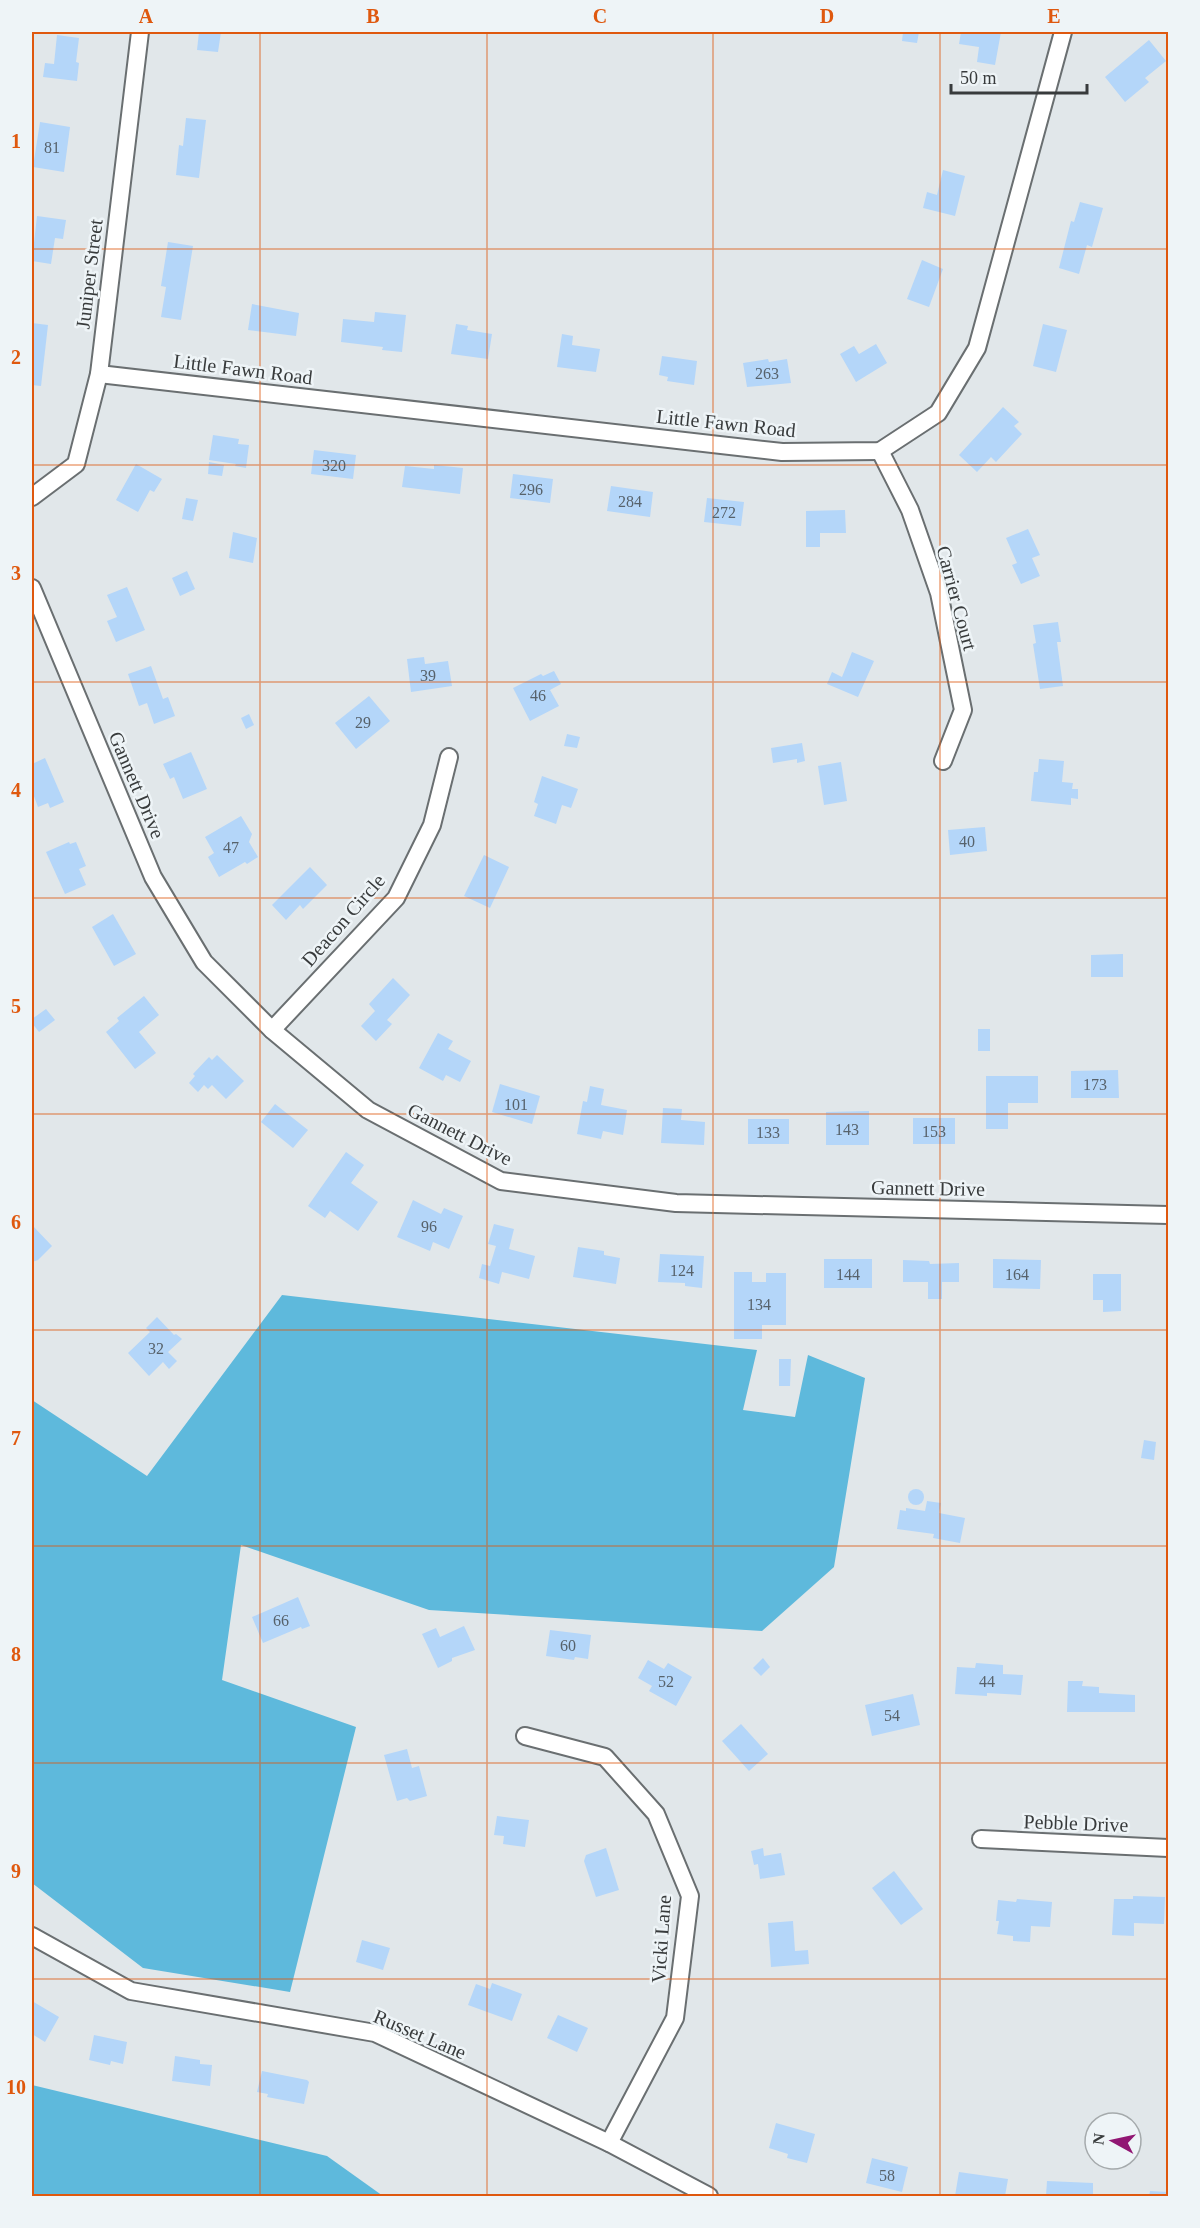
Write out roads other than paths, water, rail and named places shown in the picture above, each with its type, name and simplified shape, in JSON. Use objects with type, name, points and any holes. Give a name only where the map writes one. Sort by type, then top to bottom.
[{"type":"street","name":"Juniper Street","points":[[32,497],[76,464],[99,374],[140,32]]},
{"type":"street","points":[[880,451],[938,413],[977,348],[1063,32]]},
{"type":"street","name":"Little Fawn Road","points":[[99,374],[782,452],[880,451]]},
{"type":"street","name":"Carrier Court","points":[[880,451],[910,510],[939,593],[963,711],[943,761]]},
{"type":"street","name":"Gannett Drive","points":[[32,588],[153,877],[204,962],[272,1030],[368,1110],[501,1181],[676,1203],[1168,1215]]},
{"type":"street","name":"Deacon Circle","points":[[272,1030],[396,898],[432,825],[449,757]]},
{"type":"street","name":"Vicki Lane","points":[[525,1736],[605,1757],[656,1814],[690,1896],[675,2018],[609,2143]]},
{"type":"street","name":"Pebble Drive","points":[[981,1839],[1168,1848]]},
{"type":"street","name":"Russet Lane","points":[[32,1936],[131,1992],[375,2033],[609,2143],[710,2196]]}]
